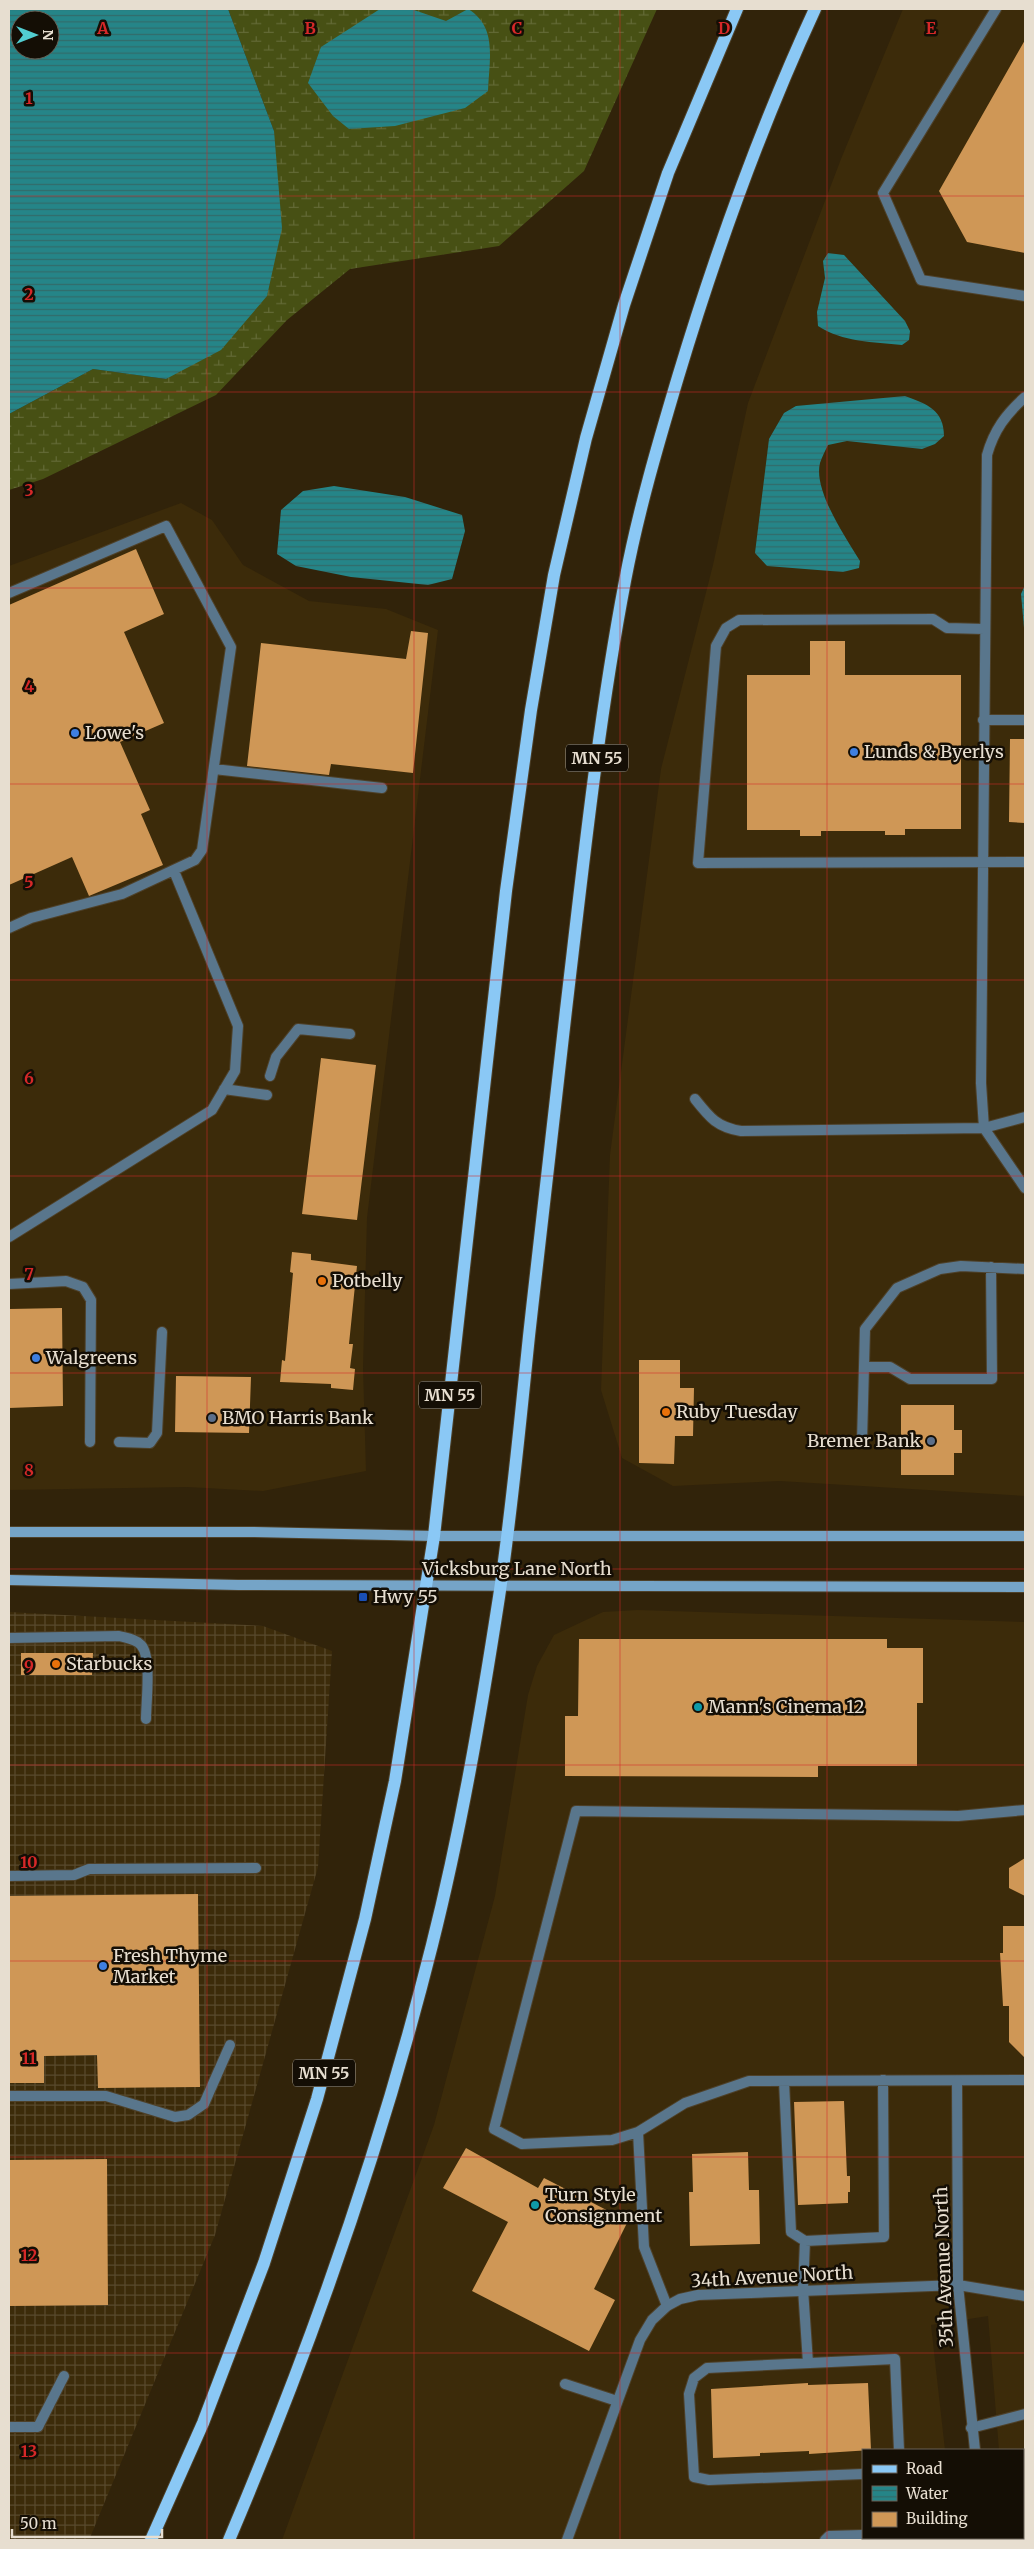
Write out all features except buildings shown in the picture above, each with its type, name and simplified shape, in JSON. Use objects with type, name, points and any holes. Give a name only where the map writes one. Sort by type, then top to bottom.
[{"type":"main road","name":"MN 55","points":[[151,2540],[203,2423],[260,2272],[317,2099],[365,1919],[394,1781],[434,1536],[506,891],[530,710],[554,575],[586,438],[624,305],[668,173],[737,9]]},
{"type":"main road","name":"MN 55","points":[[229,2540],[276,2430],[318,2317],[383,2121],[433,1942],[473,1755],[500,1586],[580,887],[602,713],[626,574],[658,441],[700,304],[744,176],[778,88],[815,9]]},
{"type":"main road","name":"Vicksburg Lane North","points":[[9,1532],[254,1532],[434,1536],[1025,1536]]},
{"type":"main road","name":"Vicksburg Lane North","points":[[9,1580],[238,1585],[1025,1587]]},
{"type":"main road","points":[[142,2540],[164,2509]]},
{"type":"street","points":[[996,9],[883,193],[921,280],[1025,296]]},
{"type":"street","points":[[1025,398],[1000,423],[992,437],[987,455],[981,1082],[984,1128],[1025,1188]]},
{"type":"street","points":[[9,593],[166,526],[230,646],[202,850],[195,860],[122,894],[31,918],[9,928]]},
{"type":"street","points":[[984,629],[947,628],[933,619],[739,620],[726,628],[716,646],[698,863],[1025,862]]},
{"type":"street","points":[[983,720],[1025,720]]},
{"type":"street","points":[[214,769],[382,788]]},
{"type":"street","points":[[9,1237],[212,1110],[234,1071],[238,1026],[174,871]]},
{"type":"street","points":[[270,1076],[276,1057],[298,1029],[350,1034]]},
{"type":"street","points":[[224,1089],[267,1095]]},
{"type":"street","points":[[695,1099],[709,1118],[725,1128],[741,1131],[984,1128],[1025,1117]]},
{"type":"street","points":[[862,1441],[864,1329],[896,1288],[940,1269],[961,1266],[1025,1269]]},
{"type":"street","points":[[864,1367],[890,1367],[910,1379],[992,1379],[991,1267]]},
{"type":"street","points":[[9,1284],[66,1281],[83,1287],[91,1300],[90,1442]]},
{"type":"street","points":[[119,1442],[150,1443],[156,1433],[162,1332]]},
{"type":"street","points":[[9,1638],[119,1636],[132,1639],[141,1645],[146,1657],[146,1719]]},
{"type":"street","points":[[1025,1810],[958,1816],[576,1811],[494,2129],[522,2144],[612,2140],[638,2132],[685,2103],[749,2081],[1025,2080]]},
{"type":"street","points":[[9,1876],[74,1875],[88,1869],[256,1868]]},
{"type":"street","points":[[9,2096],[106,2096],[174,2117],[188,2115],[204,2104],[230,2044]]},
{"type":"street","points":[[784,2081],[791,2232],[804,2241],[884,2237],[882,2080]]},
{"type":"street","name":"35th Avenue North","points":[[957,2081],[958,2284],[974,2449]]},
{"type":"street","points":[[638,2132],[644,2247],[667,2306]]},
{"type":"street","points":[[804,2241],[802,2290],[808,2363]]},
{"type":"street","name":"34th Avenue North","points":[[567,2540],[640,2340],[652,2320],[667,2306],[680,2299],[698,2295],[958,2284],[1025,2296]]},
{"type":"street","points":[[862,2474],[709,2480],[694,2476],[689,2394],[694,2378],[706,2368],[894,2359],[899,2449]]},
{"type":"street","points":[[9,2427],[38,2427],[64,2376]]},
{"type":"street","points":[[564,2384],[617,2401]]},
{"type":"street","points":[[971,2428],[1025,2414]]},
{"type":"street","points":[[825,2540],[829,2536],[862,2535]]},
{"type":"shaded area","points":[[903,9],[1025,9],[1025,1496],[780,1481],[673,1486],[622,1458],[601,1390],[610,1155],[661,769],[713,565],[748,403],[841,159]]},
{"type":"shaded area","points":[[181,503],[212,520],[243,565],[309,601],[386,609],[438,630],[367,1218],[363,1368],[366,1471],[263,1491],[187,1487],[9,1490],[9,566]]},
{"type":"shaded area","points":[[638,1610],[1025,1622],[1025,2540],[1015,2540],[1024,2539],[1024,2449],[999,2449],[988,2316],[931,2325],[945,2449],[862,2449],[862,2539],[961,2540],[282,2540],[434,2125],[495,1896],[528,1695],[537,1666],[554,1635],[603,1612]]},
{"type":"shaded area","points":[[9,1612],[263,1626],[332,1651],[318,1867],[215,2235],[89,2540],[9,2540]]},
{"type":"green space","points":[[228,9],[657,9],[584,171],[499,246],[350,269],[287,320],[216,395],[43,479],[9,490],[9,414],[93,369],[166,379],[274,131]]},
{"type":"water","points":[[9,9],[228,9],[274,131],[282,228],[267,296],[221,350],[166,379],[93,369],[9,414]]},
{"type":"water","points":[[380,9],[411,9],[446,21],[468,9],[478,16],[484,25],[490,45],[488,91],[465,108],[395,126],[349,129],[333,116],[308,83],[321,47]]},
{"type":"water","points":[[828,253],[844,255],[905,321],[910,331],[909,340],[902,345],[858,340],[837,335],[818,326],[817,312],[825,278],[823,261]]},
{"type":"water","points":[[905,396],[933,409],[941,420],[944,436],[935,444],[922,449],[847,441],[828,445],[820,463],[819,474],[826,500],[839,527],[860,561],[859,568],[843,572],[767,566],[755,553],[769,439],[784,413],[796,406]]},
{"type":"water","points":[[334,486],[405,497],[462,515],[465,531],[452,579],[428,585],[351,577],[296,566],[277,554],[281,510],[303,491]]},
{"type":"water","points":[[1025,585],[1025,639],[1021,594]]},
{"type":"place","name":"Lowe's","points":[[75,733]]},
{"type":"place","name":"Lunds & Byerlys","points":[[854,752]]},
{"type":"place","name":"Potbelly","points":[[322,1281]]},
{"type":"place","name":"Walgreens","points":[[36,1358]]},
{"type":"place","name":"Ruby Tuesday","points":[[666,1412]]},
{"type":"place","name":"BMO Harris Bank","points":[[212,1418]]},
{"type":"place","name":"Bremer Bank","points":[[931,1441]]},
{"type":"place","name":"Hwy 55","points":[[363,1597]]},
{"type":"place","name":"Starbucks","points":[[56,1664]]},
{"type":"place","name":"Mann's Cinema 12","points":[[698,1707]]},
{"type":"place","name":"Fresh Thyme Market","points":[[103,1966]]},
{"type":"place","name":"Turn Style Consignment","points":[[535,2205]]}]
